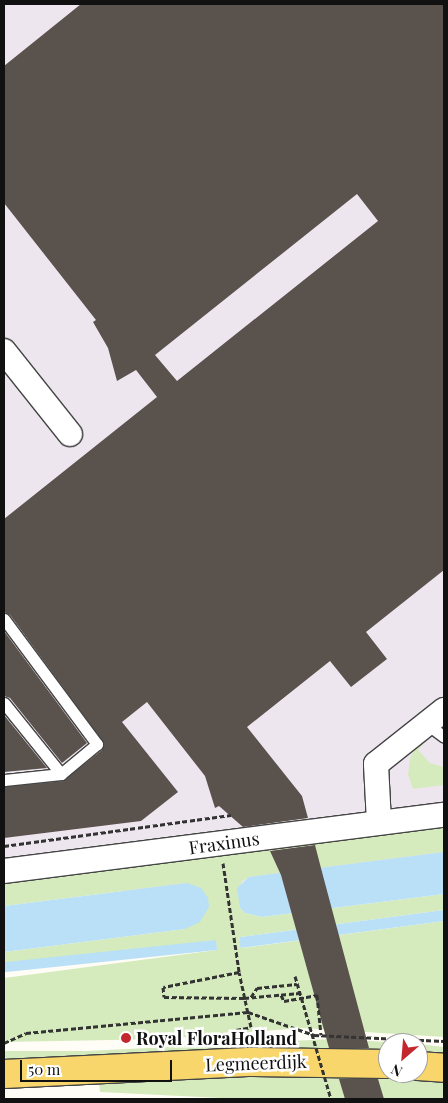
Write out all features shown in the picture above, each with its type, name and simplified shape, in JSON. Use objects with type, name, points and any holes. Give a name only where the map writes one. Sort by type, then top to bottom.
[{"type":"main road","name":"Legmeerdijk","points":[[4,1074],[253,1062],[378,1064]]},
{"type":"main road","points":[[428,1067],[444,1068]]},
{"type":"street","points":[[4,351],[70,434]]},
{"type":"street","points":[[379,822],[376,764],[438,724]]},
{"type":"street","name":"Fraxinus","points":[[4,871],[444,815]]},
{"type":"lane","points":[[4,620],[97,744],[61,774],[4,780]]},
{"type":"lane","points":[[4,703],[61,774]]},
{"type":"path","points":[[4,846],[230,815]]},
{"type":"path","points":[[216,816],[239,972],[251,1027],[236,1030]]},
{"type":"path","points":[[239,972],[163,987],[164,997],[244,998],[300,993]]},
{"type":"path","points":[[295,976],[331,1099]]},
{"type":"path","points":[[251,997],[257,988],[298,984]]},
{"type":"path","name":"Legmeerdijk","points":[[281,995],[284,1000],[317,995],[321,1035]]},
{"type":"path","name":"Legmeerdijk","points":[[4,1042],[26,1034],[248,1012],[321,1035],[444,1041]]},
{"type":"shaded area","points":[[4,4],[444,4],[444,891],[4,891]]},
{"type":"green space","points":[[430,737],[418,750],[430,763],[444,767],[444,785],[413,789],[408,775],[410,758],[414,750]]},
{"type":"green space","points":[[444,827],[444,852],[249,877],[241,882],[240,908],[245,913],[262,917],[444,894],[444,910],[240,937],[239,942],[242,948],[444,921],[444,1037],[428,1036],[428,1033],[381,1033],[302,1028],[164,1039],[4,1042],[4,978],[217,950],[215,941],[4,967],[4,952],[185,929],[187,883],[4,906],[4,883]]},
{"type":"green space","points":[[332,1039],[378,1041],[378,1054],[4,1063],[4,1051],[86,1051]]},
{"type":"green space","points":[[428,1045],[444,1047],[444,1058],[428,1057]]},
{"type":"green space","points":[[249,1073],[356,1075],[378,1076],[378,1083],[428,1083],[428,1079],[444,1080],[444,1099],[241,1099],[100,1092],[99,1081]]},
{"type":"water","points":[[444,852],[444,894],[262,917],[245,913],[240,908],[237,888],[249,877]]},
{"type":"water","points":[[187,883],[201,888],[208,898],[209,907],[200,922],[185,929],[4,952],[4,906]]},
{"type":"water","points":[[444,910],[444,921],[241,948],[239,942],[240,937]]},
{"type":"water","points":[[216,940],[217,950],[4,972],[4,962]]},
{"type":"building","points":[[81,4],[444,4],[444,570],[366,632],[387,659],[351,687],[330,661],[247,727],[302,796],[308,818],[243,827],[219,806],[215,808],[205,776],[147,702],[122,722],[178,792],[141,821],[4,838],[4,787],[63,781],[102,750],[104,743],[10,615],[4,612],[4,519],[157,397],[136,370],[117,381],[108,348],[93,322],[96,320],[4,203],[4,66]],"holes":[[[357,194],[378,221],[177,381],[155,355]]]},
{"type":"building","points":[[4,631],[87,743],[62,763],[10,698],[4,696]]},
{"type":"building","points":[[4,715],[47,768],[4,772]]},
{"type":"building","points":[[315,845],[369,1048],[329,1048],[281,875],[270,851]]},
{"type":"building","points":[[339,1079],[378,1079],[384,1099],[345,1099]]},
{"type":"place","name":"Royal FloraHolland","points":[[126,1038]]}]
